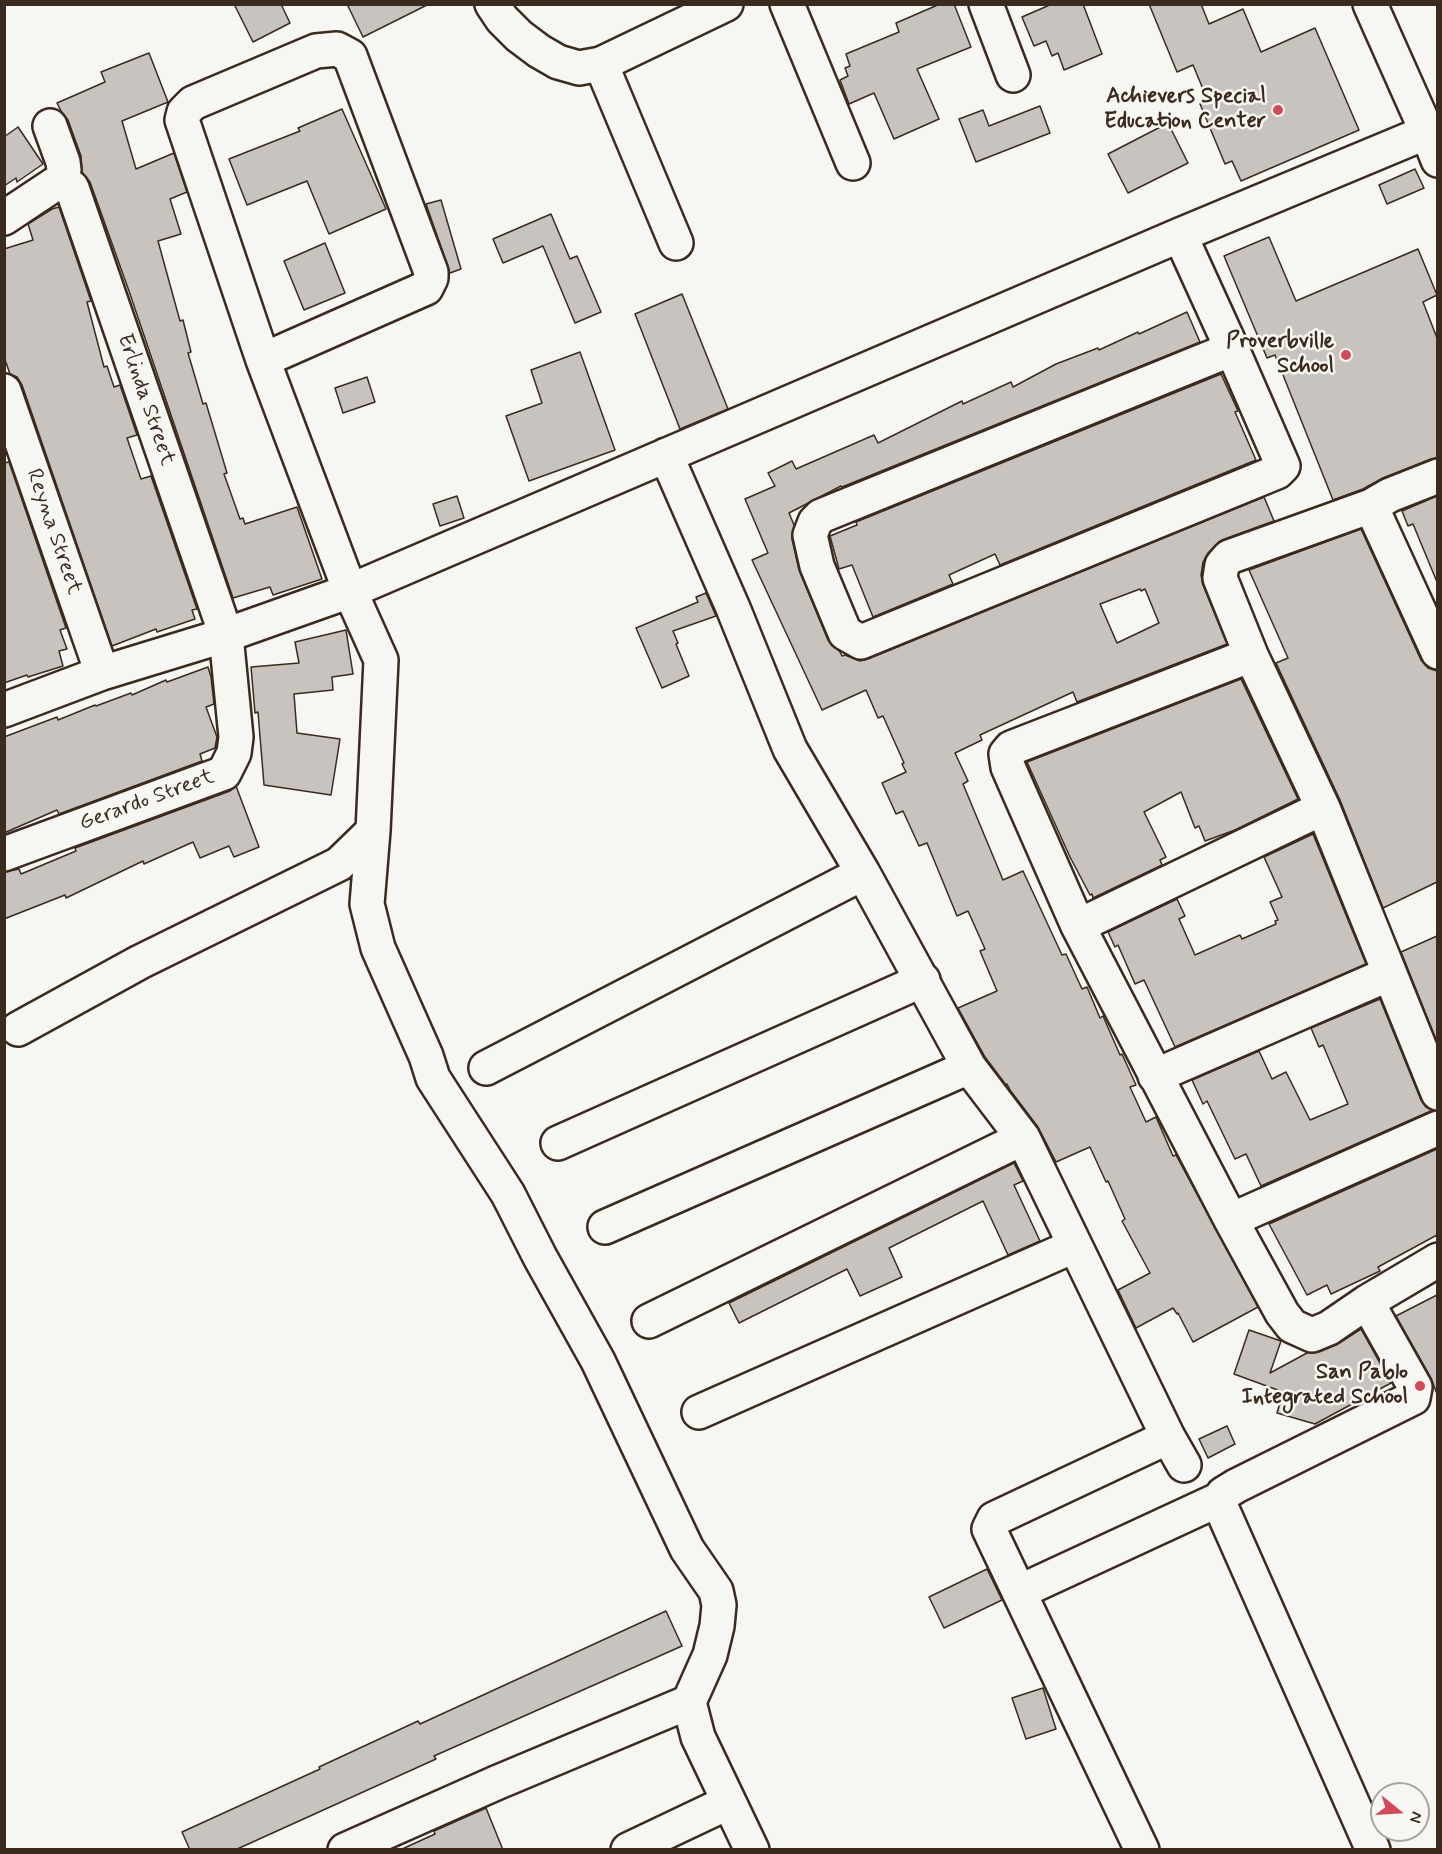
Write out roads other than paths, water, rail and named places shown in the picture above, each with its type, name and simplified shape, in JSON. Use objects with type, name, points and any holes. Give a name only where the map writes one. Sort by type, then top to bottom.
[{"type":"street","points":[[492,4],[502,19],[519,36],[558,62],[579,68],[601,64],[715,7]]},
{"type":"street","points":[[787,4],[853,163]]},
{"type":"street","points":[[986,4],[1013,75]]},
{"type":"street","points":[[4,710],[102,673],[351,591],[1180,236],[1432,146],[1370,4]]},
{"type":"street","points":[[262,360],[426,288],[431,278],[427,261],[350,56],[337,49],[316,51],[193,103],[184,112],[182,120],[262,360],[351,591],[381,660],[373,831],[367,904],[378,948],[426,1056],[433,1078],[508,1194],[598,1361],[687,1549],[716,1591],[719,1605],[710,1655],[689,1702],[698,1737],[752,1850]]},
{"type":"street","points":[[601,64],[676,243]]},
{"type":"street","points":[[4,218],[55,185],[64,170],[50,126]]},
{"type":"street","name":"Erlinda Street","points":[[55,185],[72,188],[226,634]]},
{"type":"street","points":[[1180,236],[1232,350],[1283,464],[1277,472],[861,642],[845,633],[817,566],[810,535],[815,522],[821,516],[1232,350]]},
{"type":"street","name":"Reyna Street","points":[[4,391],[102,673]]},
{"type":"street","points":[[666,455],[733,608],[790,749],[863,873],[969,1067],[1023,1138],[1168,1437],[1184,1465]]},
{"type":"street","points":[[1437,476],[1390,495],[1371,506],[1229,556],[1222,565],[1220,578],[1251,655],[1323,808],[1437,1093]]},
{"type":"street","points":[[1371,506],[1437,652]]},
{"type":"street","name":"Gerardo Street","points":[[4,854],[224,773],[234,753],[236,736],[226,634]]},
{"type":"street","points":[[1251,655],[1011,748],[1006,754],[1008,767],[1078,926],[1231,1220],[1282,1313],[1292,1326],[1312,1335],[1329,1329],[1367,1302],[1437,1260]]},
{"type":"street","points":[[1078,926],[1323,808]]},
{"type":"street","points":[[18,1029],[140,962],[339,864],[373,831]]},
{"type":"street","points":[[486,1068],[863,873]]},
{"type":"street","points":[[1155,1076],[1389,974]]},
{"type":"street","points":[[558,1143],[923,980]]},
{"type":"street","points":[[605,1227],[969,1067]]},
{"type":"street","points":[[1231,1220],[1437,1128]]},
{"type":"street","points":[[649,1321],[1023,1138]]},
{"type":"street","points":[[699,1412],[1074,1246]]},
{"type":"street","points":[[1019,1592],[1220,1499],[1223,1494],[1236,1486],[1413,1398],[1415,1387],[1367,1302]]},
{"type":"street","points":[[1142,1850],[988,1529],[994,1519],[1168,1437]]},
{"type":"street","points":[[1220,1499],[1222,1509],[1373,1850]]},
{"type":"street","points":[[345,1850],[496,1783],[689,1702]]},
{"type":"street","points":[[628,1850],[729,1802]]},
{"type":"place","name":"Achievers Special Education Center","points":[[1278,110]]},
{"type":"place","name":"Proverbville School","points":[[1346,355]]},
{"type":"place","name":"San Pablo Integrated School","points":[[1420,1386]]}]
